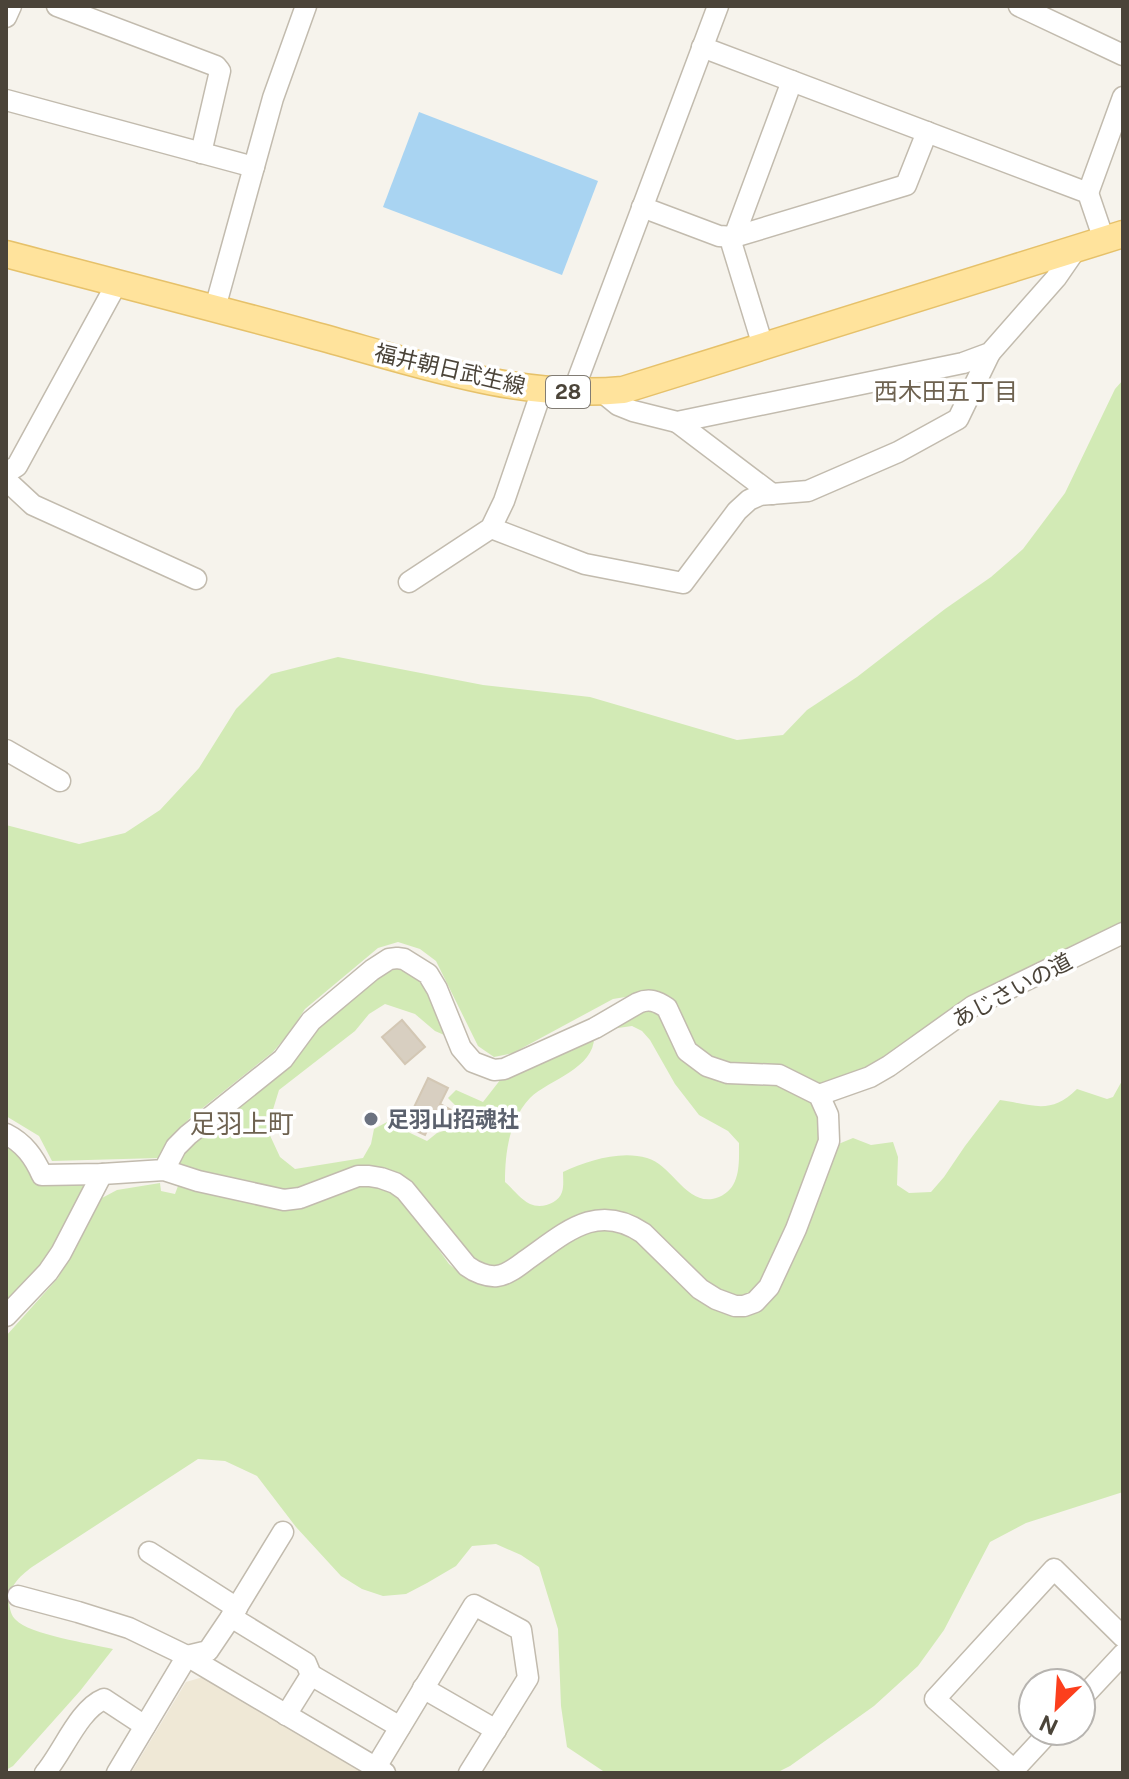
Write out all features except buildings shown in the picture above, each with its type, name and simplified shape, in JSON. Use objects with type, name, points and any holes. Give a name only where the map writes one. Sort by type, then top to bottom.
[{"type":"main road","name":"福井朝日武生線","points":[[6,254],[457,374],[542,390],[602,392],[623,390],[1114,237]]},
{"type":"street","points":[[6,17],[11,6]]},
{"type":"street","points":[[57,6],[216,66],[220,71],[201,153]]},
{"type":"street","points":[[215,308],[273,98],[306,6]]},
{"type":"street","points":[[573,392],[718,6]]},
{"type":"street","points":[[1019,6],[1123,55]]},
{"type":"street","points":[[702,47],[1088,193],[1114,237]]},
{"type":"street","points":[[763,346],[732,245],[792,81]]},
{"type":"street","points":[[1088,193],[1123,97]]},
{"type":"street","points":[[6,100],[254,167]]},
{"type":"street","points":[[642,207],[719,236],[734,237],[906,185],[927,132]]},
{"type":"street","points":[[491,528],[585,564],[683,583],[737,511],[749,500],[760,495],[808,491],[898,452],[958,419],[990,353],[1056,278],[1076,249]]},
{"type":"street","points":[[6,473],[17,466],[117,283]]},
{"type":"street","points":[[677,422],[963,363],[990,353]]},
{"type":"street","points":[[409,582],[491,528],[504,501],[542,390]]},
{"type":"street","points":[[602,392],[618,405],[633,411],[677,422],[772,494]]},
{"type":"street","points":[[6,480],[33,505],[196,579]]},
{"type":"street","points":[[6,750],[60,781]]},
{"type":"street","name":"あじさいの道","points":[[819,1095],[870,1077],[973,1006],[1123,933]]},
{"type":"street","points":[[6,1134],[35,1159],[42,1175],[164,1170],[198,1181],[284,1200],[300,1198],[358,1176],[381,1178],[405,1190],[467,1266],[475,1272],[497,1276],[515,1268],[575,1226],[589,1221],[613,1220],[643,1233],[700,1289],[727,1304],[744,1306],[755,1302],[769,1287],[811,1192],[830,1132],[828,1115],[819,1095],[779,1075],[728,1073],[707,1066],[687,1051],[667,1008],[653,1000],[638,1003],[595,1028],[504,1069],[487,1068],[473,1062],[461,1048],[428,974],[397,958],[389,959],[372,970],[311,1021],[283,1059],[176,1147],[164,1170]]},
{"type":"street","points":[[6,1316],[48,1272],[102,1174]]},
{"type":"street","points":[[117,1773],[187,1656],[208,1651],[283,1532]]},
{"type":"street","points":[[149,1552],[306,1663],[311,1675],[400,1727]]},
{"type":"street","points":[[1035,1747],[1012,1772],[935,1699],[1054,1569],[1123,1637]]},
{"type":"street","points":[[18,1596],[129,1628],[187,1656],[379,1771],[400,1727],[474,1605],[521,1630],[528,1678],[469,1773]]},
{"type":"street","points":[[1097,1682],[1123,1654]]},
{"type":"street","points":[[286,1715],[311,1675]]},
{"type":"street","points":[[423,1688],[496,1730]]},
{"type":"street","points":[[45,1773],[85,1714],[97,1702],[104,1699],[145,1726]]},
{"type":"shaded area","points":[[203,1677],[364,1773],[131,1773],[186,1682]]},
{"type":"green space","points":[[1123,380],[1123,927],[884,1063],[820,1091],[714,1064],[644,994],[613,999],[513,1053],[494,1057],[478,1046],[436,961],[420,949],[398,942],[378,948],[305,1009],[273,1052],[190,1118],[169,1140],[159,1158],[52,1161],[39,1136],[6,1116],[6,825],[79,844],[125,833],[160,810],[199,768],[236,709],[271,674],[338,657],[483,685],[590,697],[737,740],[783,735],[807,710],[857,677],[991,577],[1023,549],[1065,493],[1115,389]]},
{"type":"green space","points":[[391,963],[424,978],[451,1038],[435,1031],[415,1014],[385,1004],[369,1014],[355,1031],[279,1090],[267,1129],[280,1157],[295,1169],[363,1158],[371,1144],[374,1129],[387,1122],[427,1141],[437,1133],[450,1129],[458,1108],[448,1098],[456,1090],[483,1102],[504,1075],[594,1034],[588,1056],[571,1072],[530,1098],[517,1116],[510,1137],[505,1182],[526,1202],[544,1206],[560,1196],[563,1172],[604,1158],[626,1155],[656,1162],[698,1197],[719,1197],[735,1181],[739,1143],[728,1131],[699,1115],[675,1084],[642,1031],[632,1026],[611,1029],[643,1006],[657,1007],[678,1048],[815,1098],[825,1132],[807,1191],[752,1297],[723,1296],[619,1215],[500,1269],[473,1262],[396,1177],[282,1193],[179,1169],[181,1152],[315,1024]]},
{"type":"green space","points":[[1123,1079],[1123,1492],[1026,1523],[990,1542],[944,1630],[918,1666],[874,1706],[790,1766],[776,1773],[606,1773],[567,1747],[561,1706],[558,1629],[539,1567],[496,1544],[472,1546],[456,1566],[427,1583],[406,1594],[383,1596],[362,1589],[341,1576],[296,1527],[257,1476],[225,1461],[198,1459],[32,1567],[13,1587],[9,1597],[10,1610],[23,1625],[46,1634],[113,1649],[80,1691],[6,1770],[6,1336],[58,1278],[102,1198],[117,1190],[160,1183],[161,1191],[175,1194],[178,1186],[290,1209],[367,1184],[394,1191],[402,1198],[449,1264],[467,1279],[479,1282],[577,1230],[612,1224],[745,1310],[836,1145],[853,1138],[871,1145],[893,1142],[898,1157],[897,1185],[909,1193],[931,1192],[1000,1100],[1032,1106],[1050,1105],[1077,1089],[1107,1099],[1113,1097]]},
{"type":"green space","points":[[6,1142],[30,1165],[92,1181],[42,1266],[6,1304]]},
{"type":"water","points":[[419,112],[598,181],[562,275],[383,207]]},
{"type":"place","name":"足羽山招魂社","points":[[371,1119]]},
{"type":"district","name":"西木田五丁目","points":[[946,391]]},
{"type":"district","name":"足羽上町","points":[[242,1123]]}]
